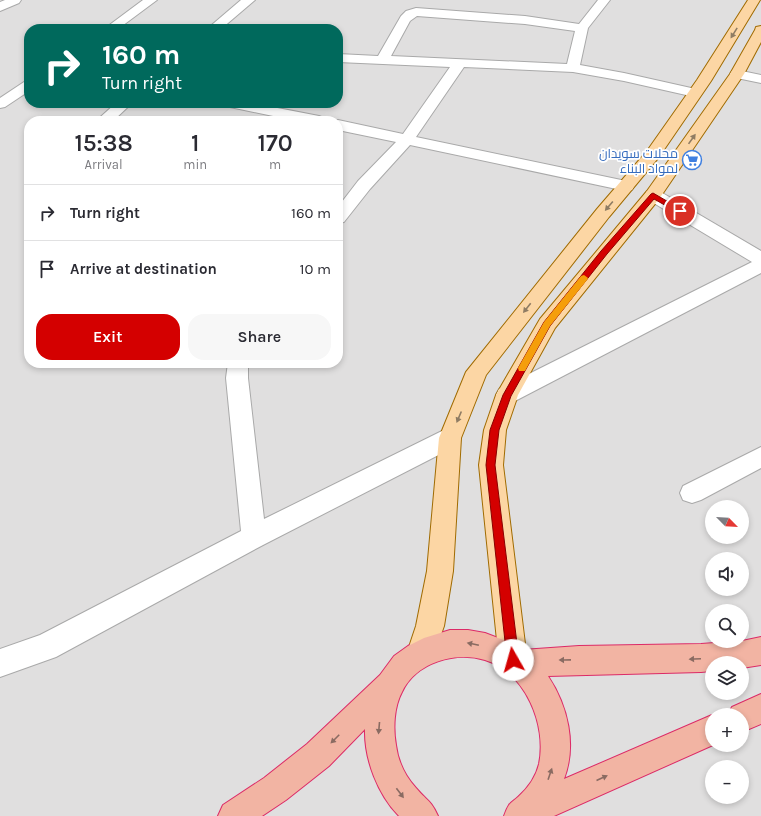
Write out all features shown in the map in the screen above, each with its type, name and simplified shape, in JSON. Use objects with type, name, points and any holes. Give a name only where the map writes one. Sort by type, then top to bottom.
[{"type":"highway","points":[[234,816],[275,789],[318,755],[392,681],[405,665],[421,652],[443,644],[467,642],[491,648],[515,662],[536,683],[549,707],[555,734],[554,763],[545,789],[524,814]]},
{"type":"highway","points":[[515,662],[573,660],[664,660],[707,658],[761,651]]},
{"type":"highway","points":[[392,681],[381,707],[379,736],[385,766],[399,794],[422,816]]},
{"type":"highway","points":[[749,714],[761,708]]},
{"type":"highway","points":[[524,814],[705,733]]},
{"type":"main road","points":[[421,652],[430,626],[440,571],[450,438],[478,372],[529,305],[653,154],[695,93],[754,0]]},
{"type":"main road","points":[[515,662],[491,465],[495,430],[507,395],[547,324],[653,195],[737,74],[761,30]]},
{"type":"street","points":[[0,7],[15,0]]},
{"type":"street","points":[[117,24],[151,0]]},
{"type":"street","points":[[219,24],[248,0]]},
{"type":"street","points":[[573,68],[582,28],[604,0]]},
{"type":"street","points":[[382,60],[405,18],[416,12],[525,20],[582,28]]},
{"type":"street","points":[[343,58],[573,68],[624,77],[695,93]]},
{"type":"street","points":[[343,212],[364,185],[407,139],[460,63]]},
{"type":"street","points":[[737,74],[761,79]]},
{"type":"street","points":[[0,104],[24,88]]},
{"type":"street","points":[[110,116],[119,108]]},
{"type":"street","points":[[255,108],[294,116]]},
{"type":"street","points":[[343,126],[626,186]]},
{"type":"street","points":[[653,195],[761,258]]},
{"type":"street","points":[[507,395],[761,265]]},
{"type":"street","points":[[238,368],[237,378],[254,537]]},
{"type":"street","points":[[0,663],[46,647],[254,537],[450,438]]},
{"type":"street","points":[[692,494],[761,457]]},
{"type":"shaded area","points":[[0,0],[761,0],[761,816],[0,816]]},
{"type":"slow traffic","points":[[522,368],[547,324],[584,278]]},
{"type":"place","name":"محلات سويدان لمواد البناء","points":[[692,160]]},
{"type":"route","points":[[513,660],[495,513],[491,465],[495,430],[507,395],[547,324],[653,195],[680,211]]}]
